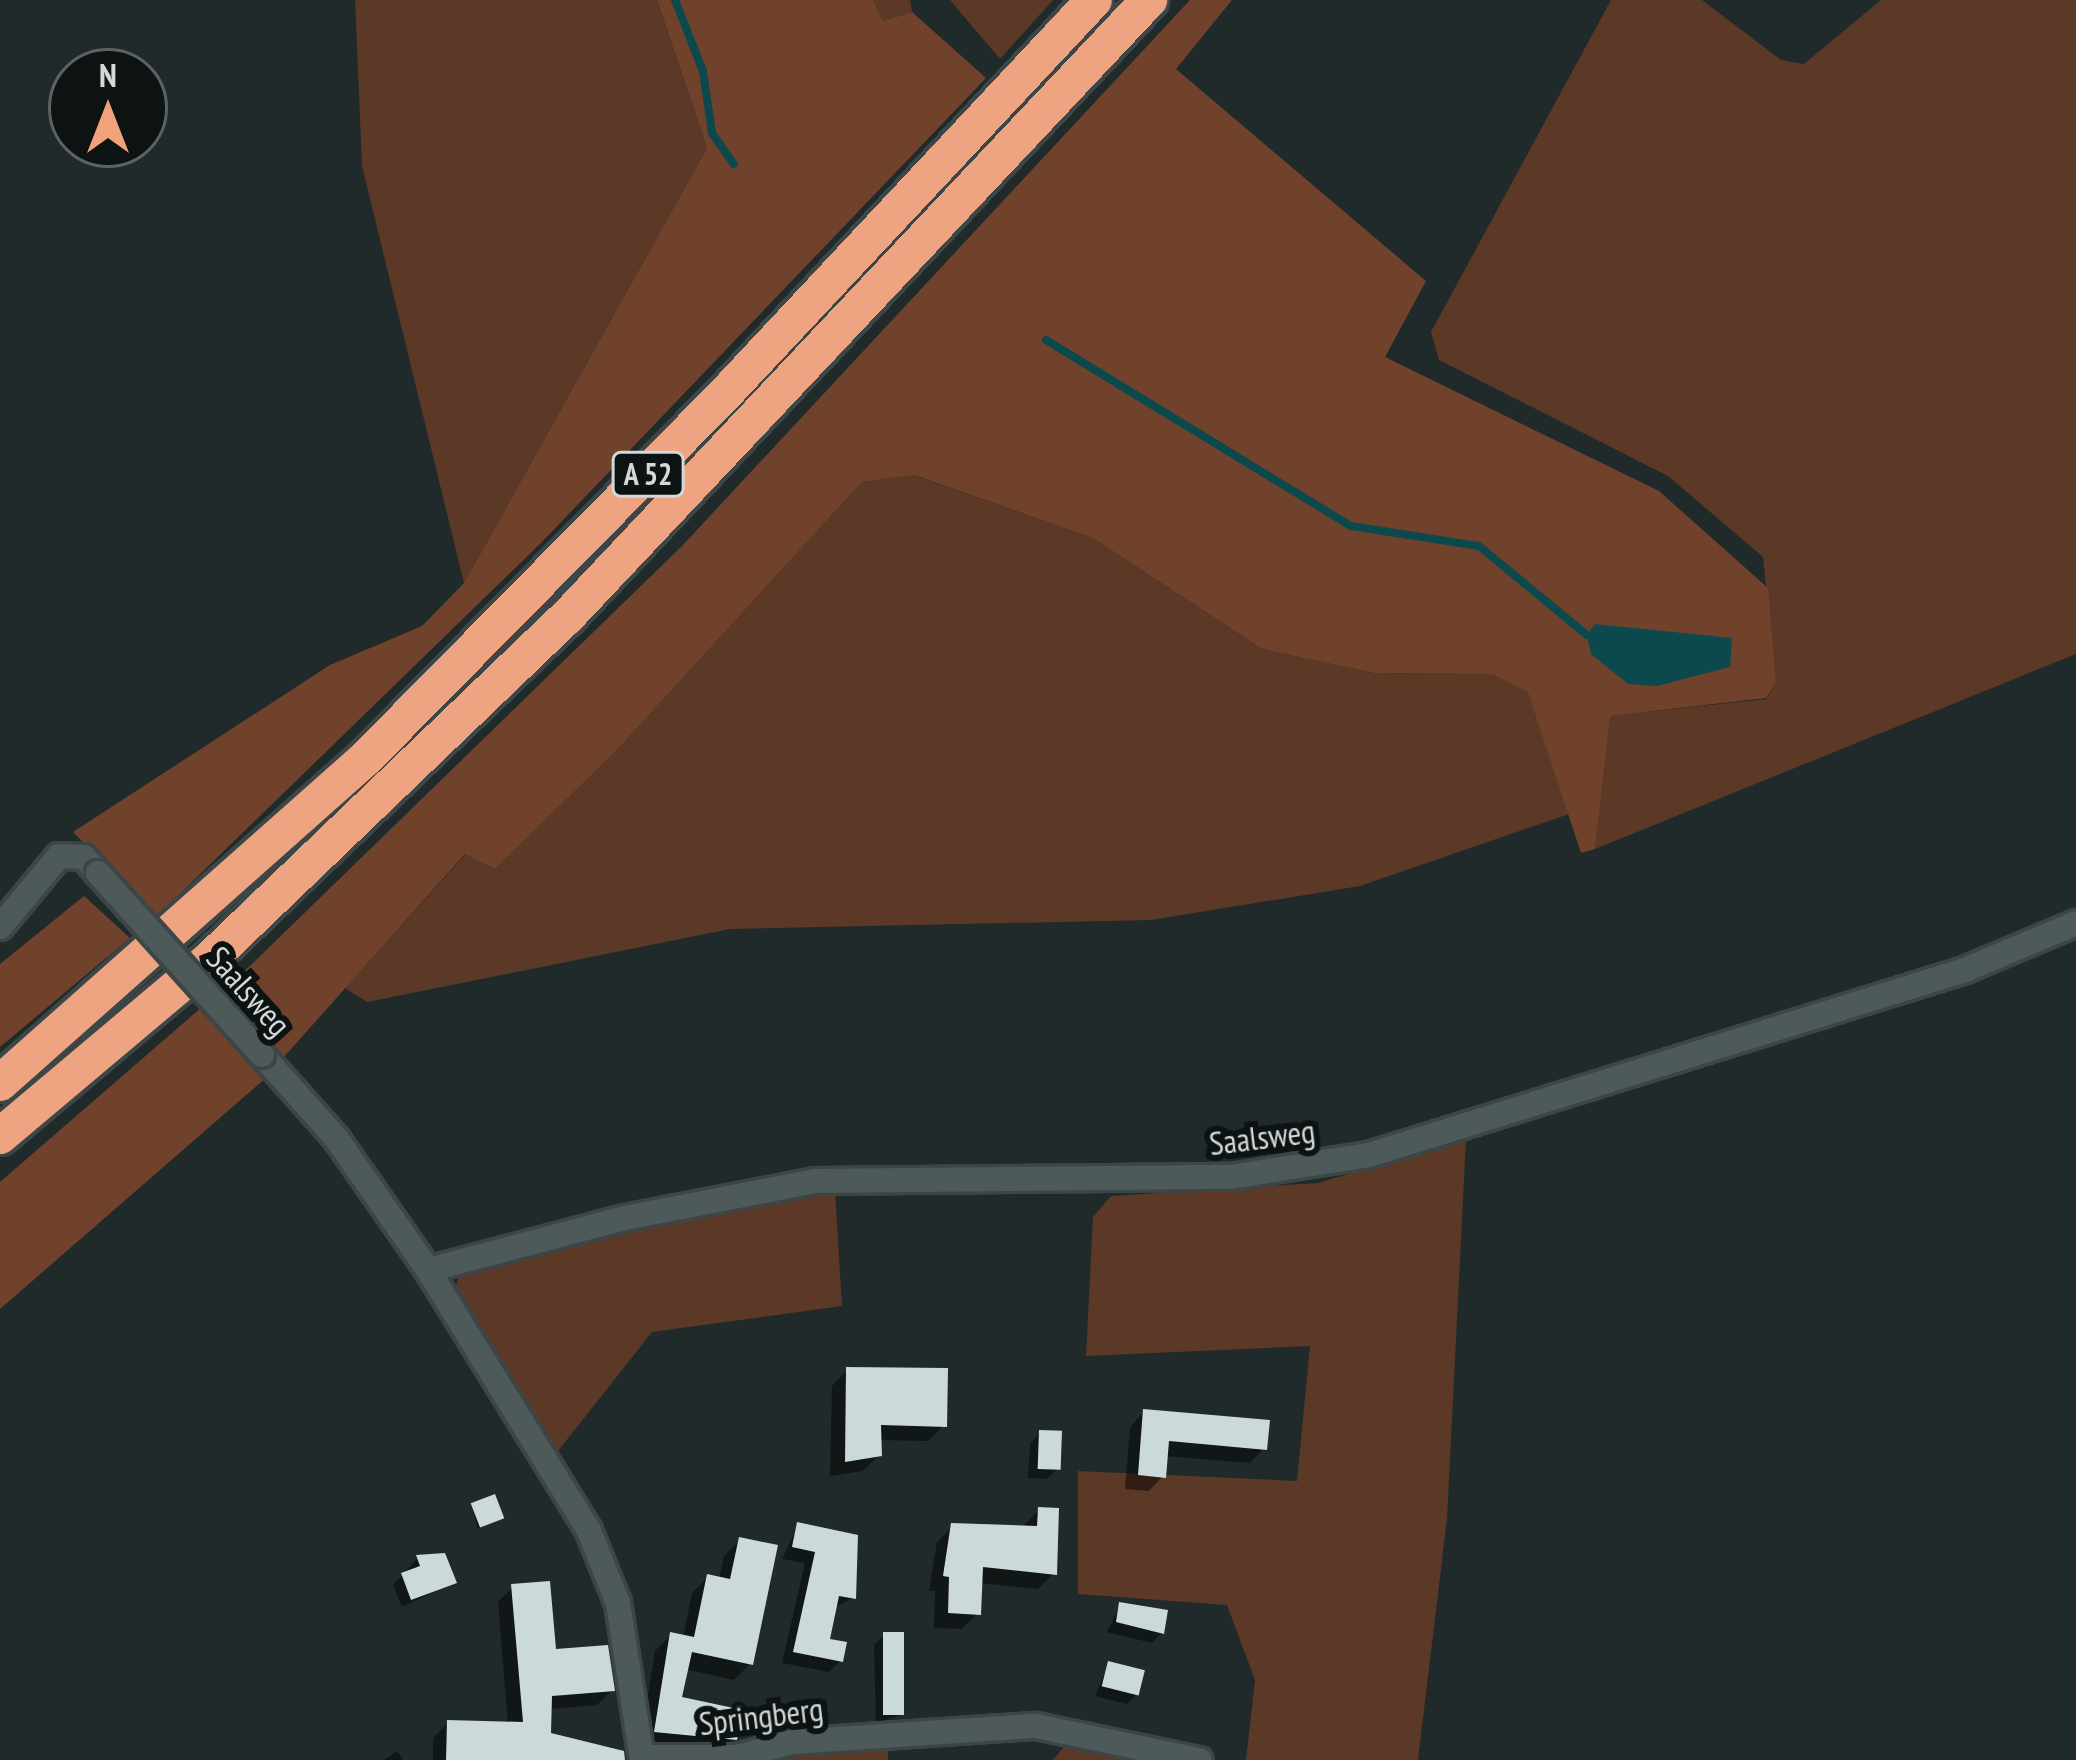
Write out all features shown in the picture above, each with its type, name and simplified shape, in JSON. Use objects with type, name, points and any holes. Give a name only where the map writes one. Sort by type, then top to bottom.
[{"type":"highway","name":"A 52","points":[[0,1083],[182,929],[539,586],[1094,0]]},
{"type":"highway","name":"A 52","points":[[0,1136],[211,958],[566,618],[1149,0]]},
{"type":"street","name":"Saalsweg","points":[[0,927],[59,856],[84,857],[337,1138],[430,1274],[625,1218],[815,1181],[1231,1177],[1351,1159],[1965,970],[2076,923]]},
{"type":"street","name":"Springberg","points":[[430,1274],[589,1531],[618,1603],[642,1759],[737,1757],[791,1742],[1036,1726],[1199,1760]]},
{"type":"shaded area","points":[[355,0],[657,0],[707,148],[464,583],[362,166]]},
{"type":"shaded area","points":[[657,0],[873,0],[883,21],[912,12],[986,78],[542,542],[157,916],[73,832],[330,665],[422,626],[464,583],[707,148]]},
{"type":"shaded area","points":[[873,0],[910,0],[912,12],[883,21]]},
{"type":"shaded area","points":[[950,0],[1053,0],[1000,59]]},
{"type":"shaded area","points":[[1190,0],[1232,0],[1176,69],[1426,281],[1385,357],[1659,491],[1768,588],[1776,683],[1766,698],[1610,716],[1595,849],[1581,853],[1528,692],[1492,674],[1374,673],[1262,649],[1093,538],[914,475],[862,482],[616,751],[495,869],[465,854],[283,1058],[222,993],[682,546]]},
{"type":"shaded area","points":[[1611,0],[1702,0],[1781,60],[1804,64],[1881,0],[2076,0],[2076,654],[1595,849],[1609,716],[1766,699],[1776,683],[1763,557],[1668,476],[1439,360],[1431,332]]},
{"type":"shaded area","points":[[913,475],[1093,538],[1262,649],[1374,673],[1492,674],[1529,692],[1569,814],[1360,886],[1151,920],[730,929],[367,1002],[345,988],[466,854],[495,869],[616,751],[862,482]]},
{"type":"shaded area","points":[[84,896],[130,938],[0,1047],[0,964]]},
{"type":"shaded area","points":[[202,1007],[267,1077],[0,1309],[0,1182]]},
{"type":"shaded area","points":[[1466,1139],[1447,1519],[1418,1760],[1246,1760],[1255,1680],[1227,1605],[1078,1594],[1078,1471],[1297,1481],[1310,1346],[1086,1356],[1093,1217],[1111,1196],[1318,1183]]},
{"type":"shaded area","points":[[835,1191],[842,1306],[652,1332],[558,1451],[454,1291],[459,1276],[619,1232]]},
{"type":"shaded area","points":[[888,1740],[888,1760],[743,1760]]},
{"type":"shaded area","points":[[1068,1742],[1147,1760],[1053,1760]]},
{"type":"water","points":[[1595,624],[1732,638],[1730,667],[1657,686],[1628,684],[1591,654],[1587,635]]},
{"type":"building","points":[[846,1367],[948,1368],[947,1427],[881,1425],[882,1456],[845,1462]]},
{"type":"building","points":[[1143,1409],[1270,1420],[1267,1450],[1169,1441],[1166,1478],[1138,1475]]},
{"type":"building","points":[[1039,1430],[1062,1431],[1061,1470],[1038,1469]]},
{"type":"building","points":[[495,1494],[504,1518],[480,1528],[471,1503]]},
{"type":"building","points":[[1038,1507],[1059,1508],[1057,1575],[983,1567],[981,1615],[948,1613],[949,1577],[943,1576],[951,1523],[1037,1526]]},
{"type":"building","points":[[797,1522],[858,1535],[856,1599],[839,1596],[830,1639],[847,1642],[843,1662],[793,1652],[815,1552],[792,1547]]},
{"type":"building","points":[[739,1537],[778,1545],[753,1665],[692,1652],[682,1697],[743,1710],[737,1740],[654,1732],[670,1632],[694,1637],[707,1574],[730,1579]]},
{"type":"building","points":[[445,1553],[457,1583],[411,1600],[401,1573],[420,1566],[416,1555]]},
{"type":"building","points":[[550,1581],[556,1649],[608,1645],[615,1691],[552,1696],[551,1733],[624,1751],[625,1760],[446,1760],[447,1720],[523,1722],[511,1584]]},
{"type":"building","points":[[1119,1602],[1168,1610],[1164,1634],[1116,1622]]},
{"type":"building","points":[[883,1632],[904,1632],[904,1715],[883,1715]]},
{"type":"building","points":[[1108,1661],[1145,1670],[1139,1695],[1102,1686]]},
{"type":"waterway","points":[[675,0],[703,71],[712,133],[734,164]]},
{"type":"waterway","points":[[1046,340],[1351,526],[1479,546],[1587,635]]}]
